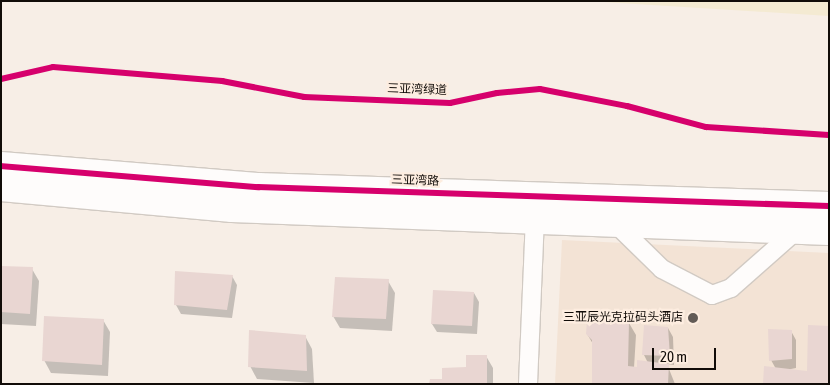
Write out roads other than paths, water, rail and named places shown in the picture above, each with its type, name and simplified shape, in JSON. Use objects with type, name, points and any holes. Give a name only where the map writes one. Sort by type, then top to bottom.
[{"type":"main road","name":"三亚湾路","points":[[1,166],[258,188],[829,206]]},
{"type":"main road","points":[[1,187],[232,208],[799,228],[829,231]]},
{"type":"street","points":[[528,384],[535,219]]},
{"type":"street","points":[[613,221],[662,269],[712,295],[731,288],[799,228]]},
{"type":"place","name":"三亚辰光克拉码头酒店","points":[[693,318]]}]
